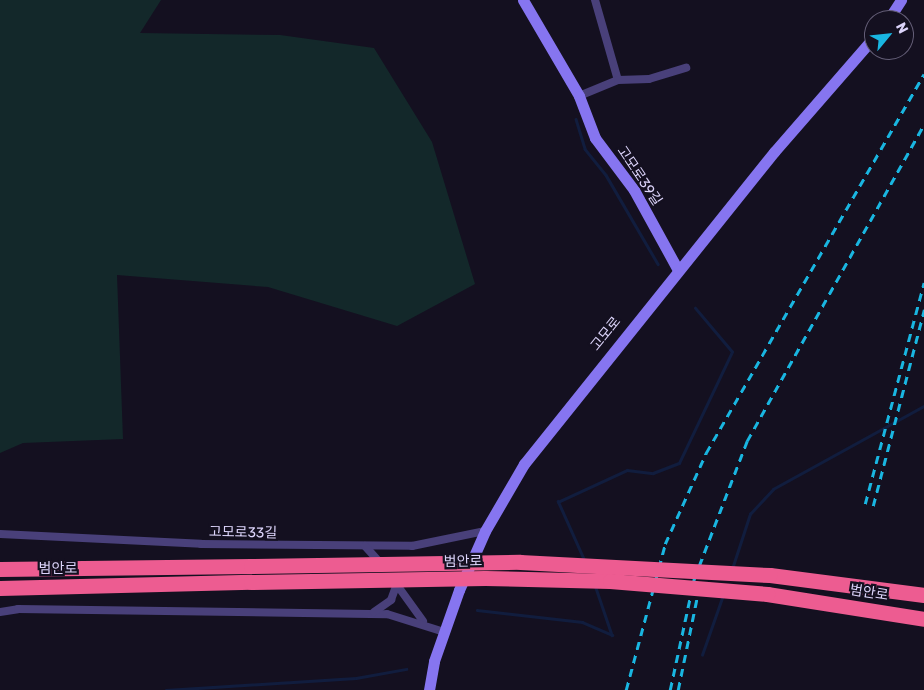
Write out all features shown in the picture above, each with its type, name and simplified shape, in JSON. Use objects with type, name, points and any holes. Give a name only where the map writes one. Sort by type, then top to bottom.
[{"type":"highway","name":"범안로","points":[[0,569],[520,562],[770,575],[924,596]]},
{"type":"highway","name":"범안로","points":[[0,588],[496,578],[767,594],[924,619]]},
{"type":"main road","name":"고모로39길","points":[[523,0],[580,96],[595,138],[634,190],[678,270]]},
{"type":"main road","name":"고모로","points":[[429,690],[444,632],[484,531],[556,418],[864,49]]},
{"type":"street","points":[[595,0],[618,80]]},
{"type":"street","points":[[580,96],[618,80],[649,79],[686,68]]},
{"type":"street","name":"고모로33길","points":[[0,534],[202,544],[412,546],[484,531]]},
{"type":"street","points":[[365,546],[424,622]]},
{"type":"street","points":[[372,613],[391,600],[396,586]]},
{"type":"street","points":[[0,612],[18,609],[372,613],[424,622],[444,632]]},
{"type":"green space","points":[[0,0],[161,0],[140,33],[280,35],[374,48],[432,142],[475,284],[397,326],[268,287],[117,275],[123,439],[23,443],[0,453]]},
{"type":"waterway","points":[[576,119],[585,149],[606,175],[658,264]]},
{"type":"waterway","points":[[584,560],[558,502],[627,470],[653,473],[679,463],[732,352],[695,308]]},
{"type":"waterway","points":[[732,569],[750,514],[773,489],[924,406]]},
{"type":"waterway","points":[[595,585],[612,635]]},
{"type":"waterway","points":[[702,655],[723,595]]},
{"type":"waterway","points":[[477,610],[582,622],[612,635]]},
{"type":"waterway","points":[[166,690],[356,678],[406,669]]},
{"type":"railway","points":[[626,690],[665,544],[706,453],[924,74]]},
{"type":"railway","points":[[670,690],[694,579],[747,441],[924,124]]},
{"type":"railway","points":[[865,504],[924,283]]},
{"type":"railway","points":[[873,506],[924,310]]},
{"type":"railway","points":[[678,690],[699,588]]}]
